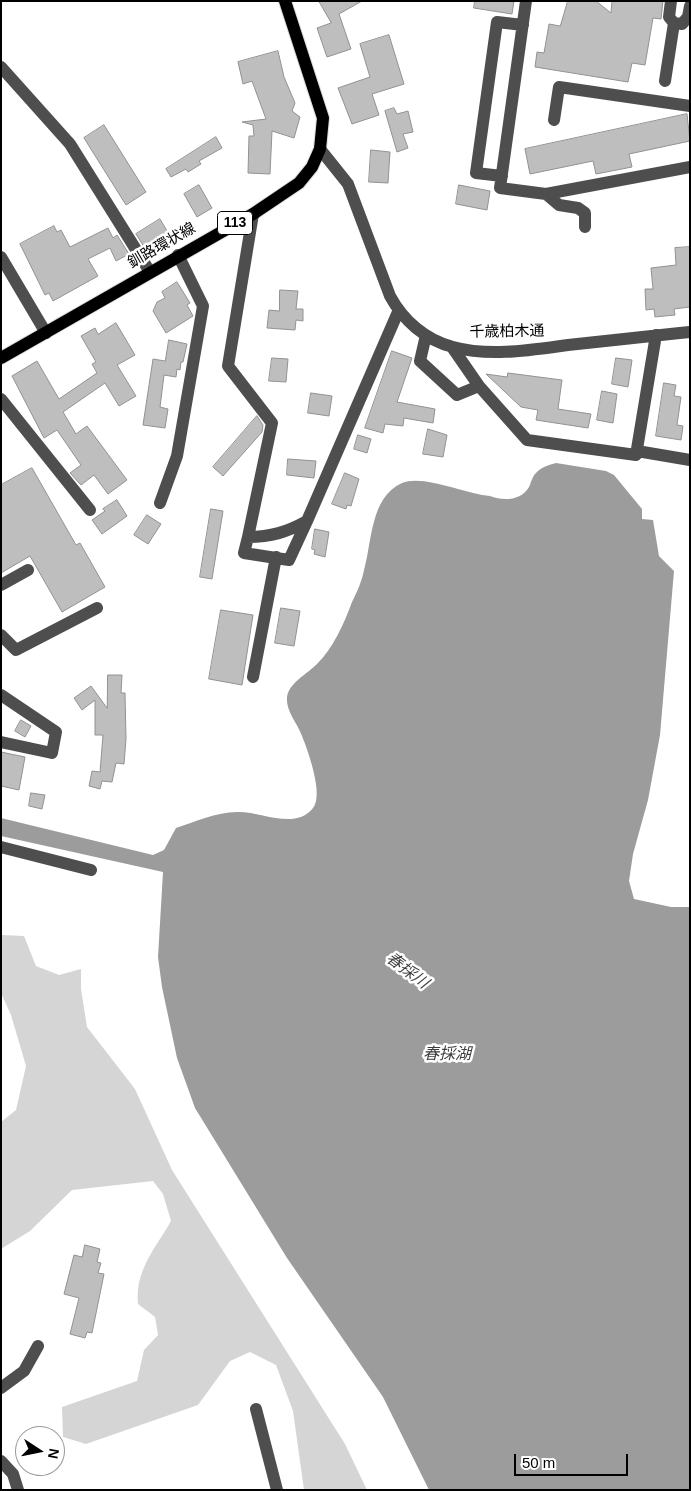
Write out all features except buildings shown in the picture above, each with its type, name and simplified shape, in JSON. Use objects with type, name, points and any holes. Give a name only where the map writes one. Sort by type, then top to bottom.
[{"type":"main road","name":"釧路環状線","points":[[1,358],[252,214],[299,184],[312,167],[320,149],[323,118],[285,1]]},
{"type":"street","points":[[526,1],[500,188],[546,194],[690,167]]},
{"type":"street","points":[[665,82],[674,24],[669,17],[672,1]]},
{"type":"street","points":[[674,24],[682,24],[688,17],[690,6]]},
{"type":"street","points":[[502,176],[476,173],[491,59],[497,22],[523,25]]},
{"type":"street","points":[[1,67],[70,144],[150,272]]},
{"type":"street","points":[[554,120],[559,87],[690,106]]},
{"type":"street","name":"千歳柏木通","points":[[320,149],[348,184],[390,296],[398,312],[426,335],[452,347],[482,351],[528,350],[690,332]]},
{"type":"street","points":[[546,194],[559,205],[578,208],[585,213],[585,228]]},
{"type":"street","points":[[252,214],[228,366],[272,423],[244,553],[289,560],[398,312]]},
{"type":"street","points":[[160,503],[177,456],[203,306],[178,255]]},
{"type":"street","points":[[1,257],[46,333]]},
{"type":"street","points":[[426,335],[420,361],[457,395],[479,386]]},
{"type":"street","points":[[452,347],[479,386],[527,440],[636,455],[656,335]]},
{"type":"street","points":[[1,398],[90,510]]},
{"type":"street","points":[[637,451],[690,460]]},
{"type":"street","points":[[248,537],[269,537],[290,530],[307,521]]},
{"type":"street","points":[[253,677],[276,558]]},
{"type":"street","points":[[1,585],[28,570]]},
{"type":"street","points":[[1,635],[16,650],[98,608]]},
{"type":"street","points":[[1,695],[56,732],[52,752],[1,742]]},
{"type":"street","points":[[1,847],[91,870]]},
{"type":"street","points":[[1,1388],[24,1371],[38,1346]]},
{"type":"street","points":[[256,1409],[277,1490]]},
{"type":"street","points":[[1,1461],[13,1474],[18,1490]]},
{"type":"shaded area","points":[[2,935],[24,936],[36,966],[59,975],[81,969],[81,989],[87,1027],[135,1089],[172,1170],[345,1444],[367,1490],[304,1490],[293,1411],[276,1365],[250,1352],[230,1361],[198,1405],[86,1444],[65,1438],[62,1407],[137,1381],[144,1350],[158,1335],[155,1317],[138,1304],[140,1281],[147,1260],[171,1221],[163,1194],[153,1181],[72,1190],[30,1231],[1,1249],[1,1122],[16,1110],[26,1066],[11,1015],[1,993]]},
{"type":"water","name":"春採湖","points":[[556,463],[606,471],[614,475],[642,509],[642,519],[653,520],[659,556],[674,571],[660,735],[648,800],[633,854],[629,881],[634,899],[671,907],[690,907],[690,1490],[429,1490],[383,1397],[287,1258],[195,1108],[177,1058],[162,987],[158,957],[163,872],[1,836],[1,818],[153,855],[164,850],[176,828],[213,815],[229,812],[246,812],[287,819],[306,815],[316,802],[316,783],[308,752],[290,712],[287,702],[288,692],[295,683],[323,658],[342,627],[362,578],[374,522],[384,499],[402,483],[421,481],[495,498],[511,499],[526,492],[538,471]]},
{"type":"water label","name":"春採川","points":[[407,971]]}]
